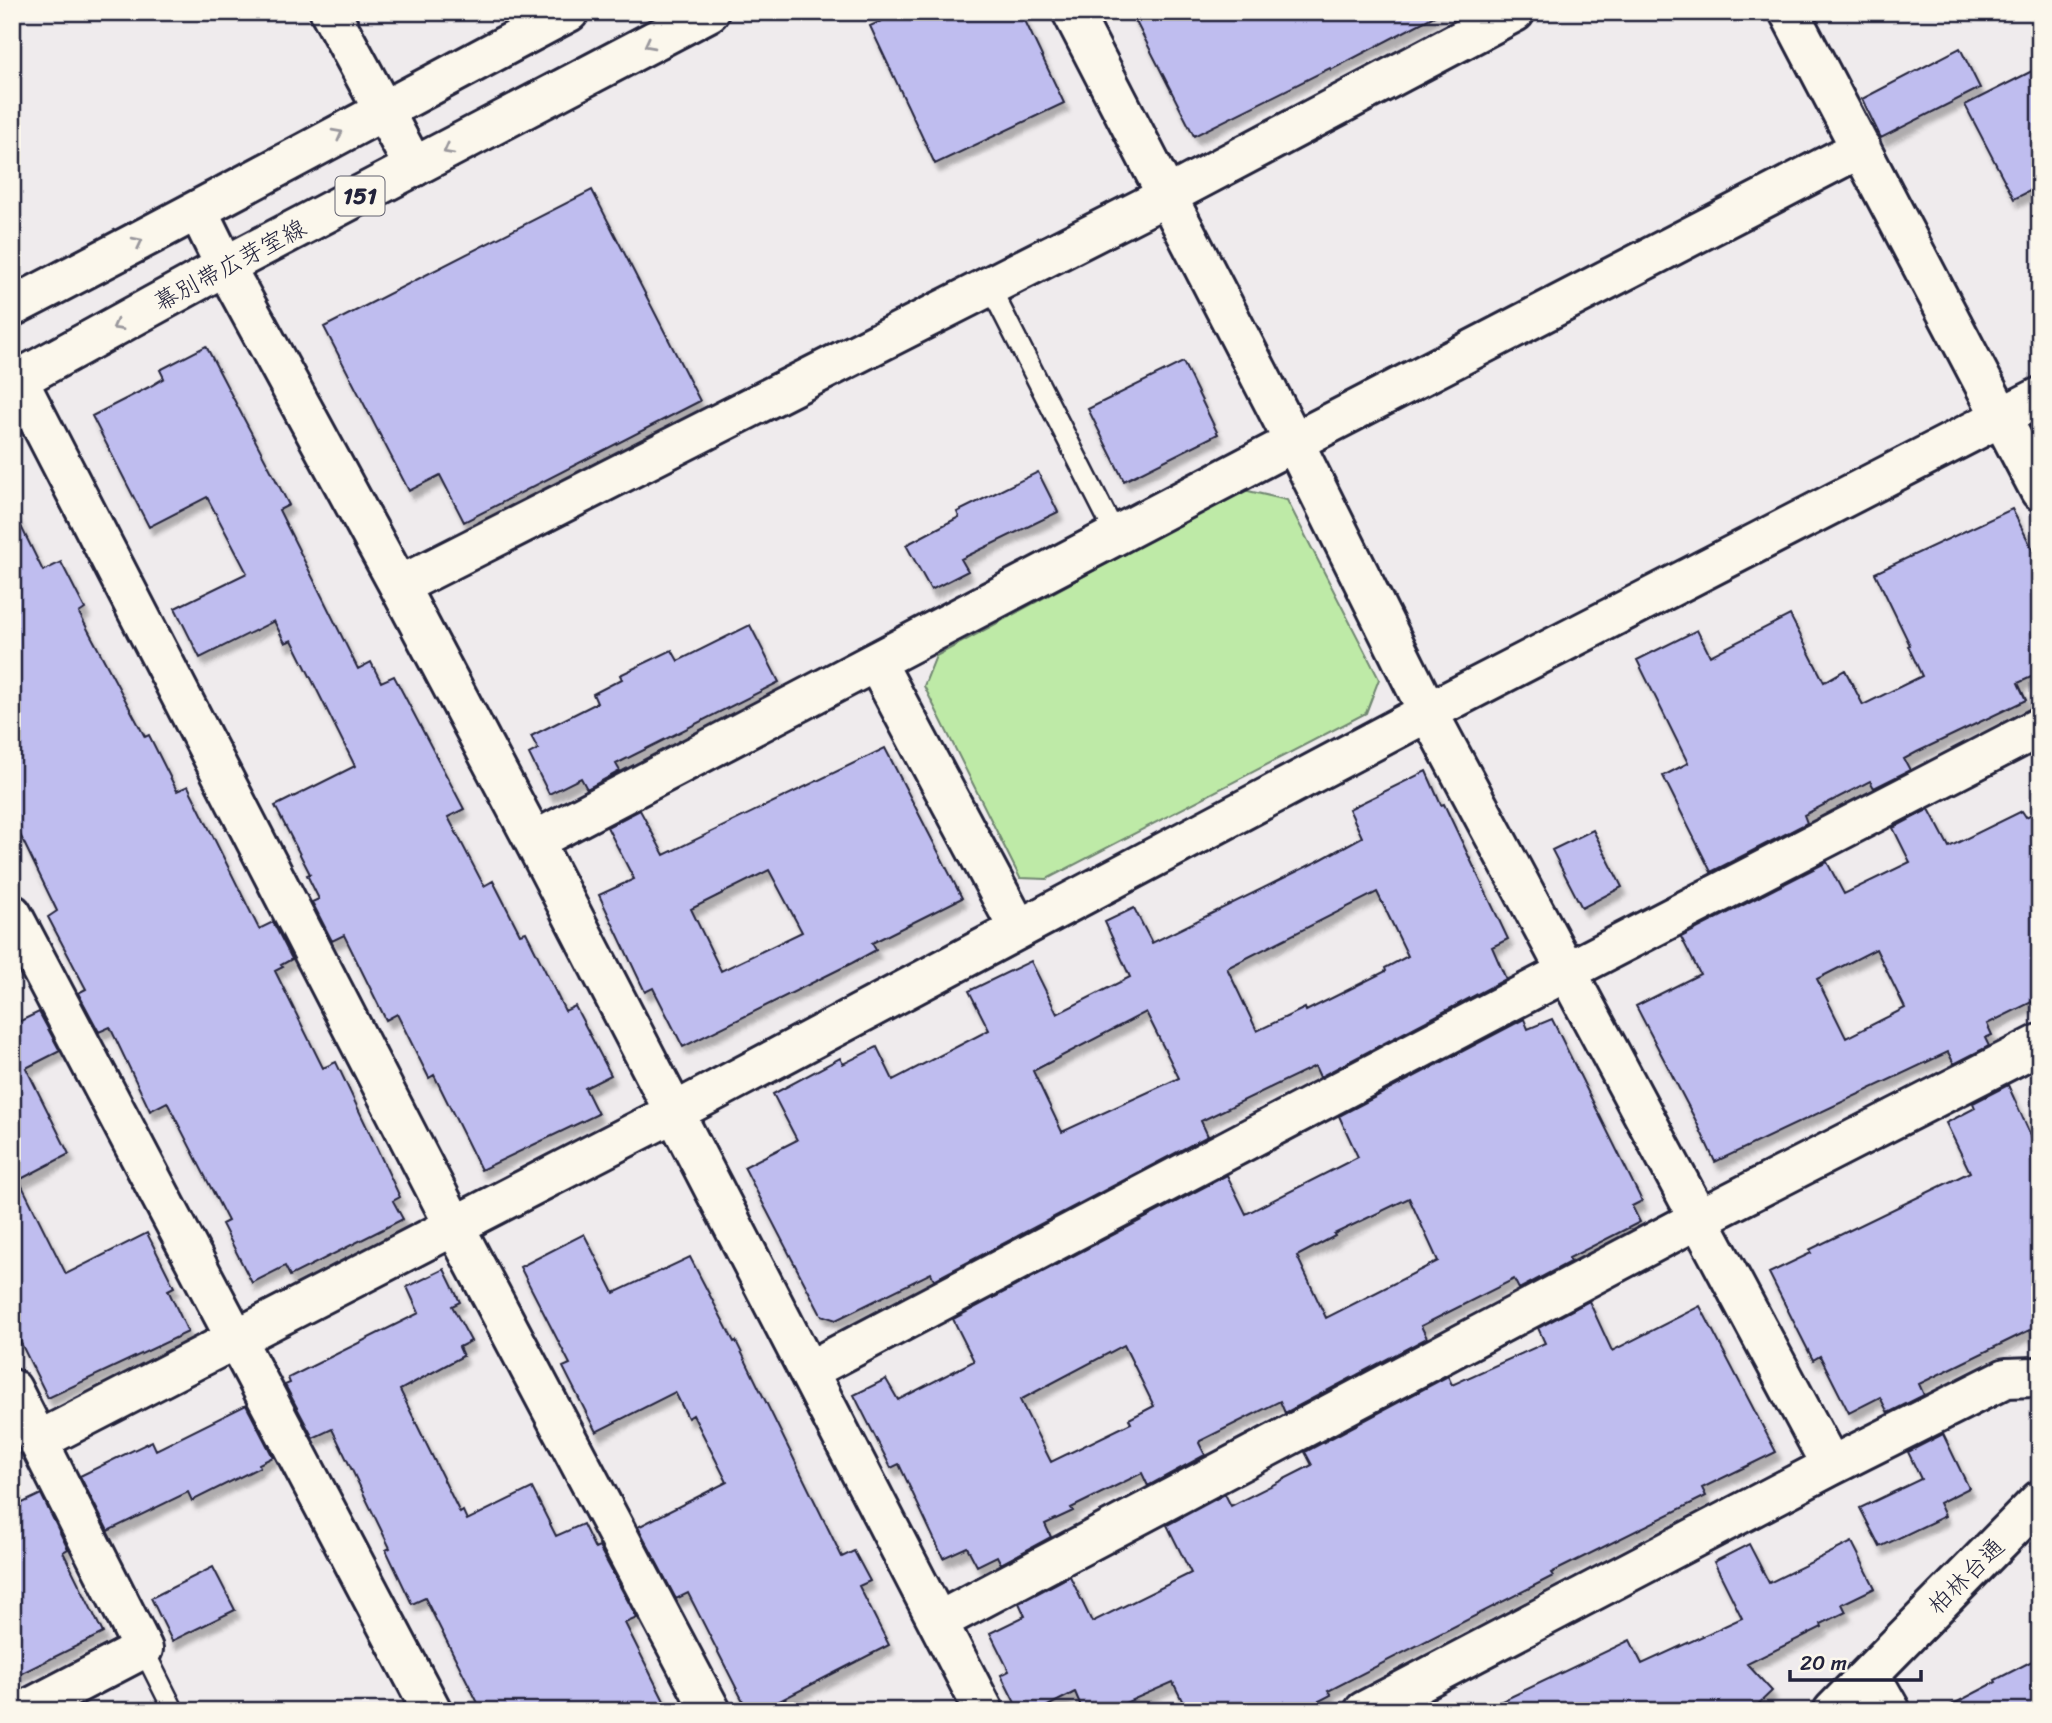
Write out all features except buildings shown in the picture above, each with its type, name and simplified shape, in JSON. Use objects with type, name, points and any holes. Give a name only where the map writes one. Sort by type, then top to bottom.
[{"type":"street","points":[[330,12],[414,167]]},
{"type":"street","name":"151","points":[[12,307],[198,211],[569,12]]},
{"type":"street","name":"幕別帯広芽室線","points":[[15,381],[709,12]]},
{"type":"street","points":[[1072,12],[1294,442],[1428,712],[1831,1466]]},
{"type":"street","points":[[399,586],[1167,196],[1514,12]]},
{"type":"street","points":[[1789,12],[2040,491]]},
{"type":"street","points":[[534,841],[1860,148]]},
{"type":"street","points":[[198,211],[225,267],[534,841],[984,1711]]},
{"type":"street","points":[[15,381],[455,1227],[711,1711]]},
{"type":"street","points":[[28,1434],[237,1338],[455,1227],[1428,712],[2040,397]]},
{"type":"street","points":[[876,662],[1018,928]]},
{"type":"street","points":[[808,1371],[1568,971],[2040,727]]},
{"type":"street","points":[[12,914],[432,1711]]},
{"type":"street","points":[[939,1621],[1698,1219],[2040,1044]]},
{"type":"street","points":[[1364,1711],[1831,1466],[2006,1378],[2040,1379]]},
{"type":"street","points":[[12,1389],[28,1434],[143,1649],[24,1711]]},
{"type":"street","name":"柏林台通","points":[[1833,1711],[2040,1500]]},
{"type":"street","points":[[1870,1674],[1891,1711]]},
{"type":"lane","points":[[990,286],[1116,536]]},
{"type":"lane","points":[[143,1649],[174,1711]]},
{"type":"green space","points":[[1244,490],[1287,500],[1379,679],[1366,713],[1047,879],[1020,878],[924,686],[936,656]]}]
